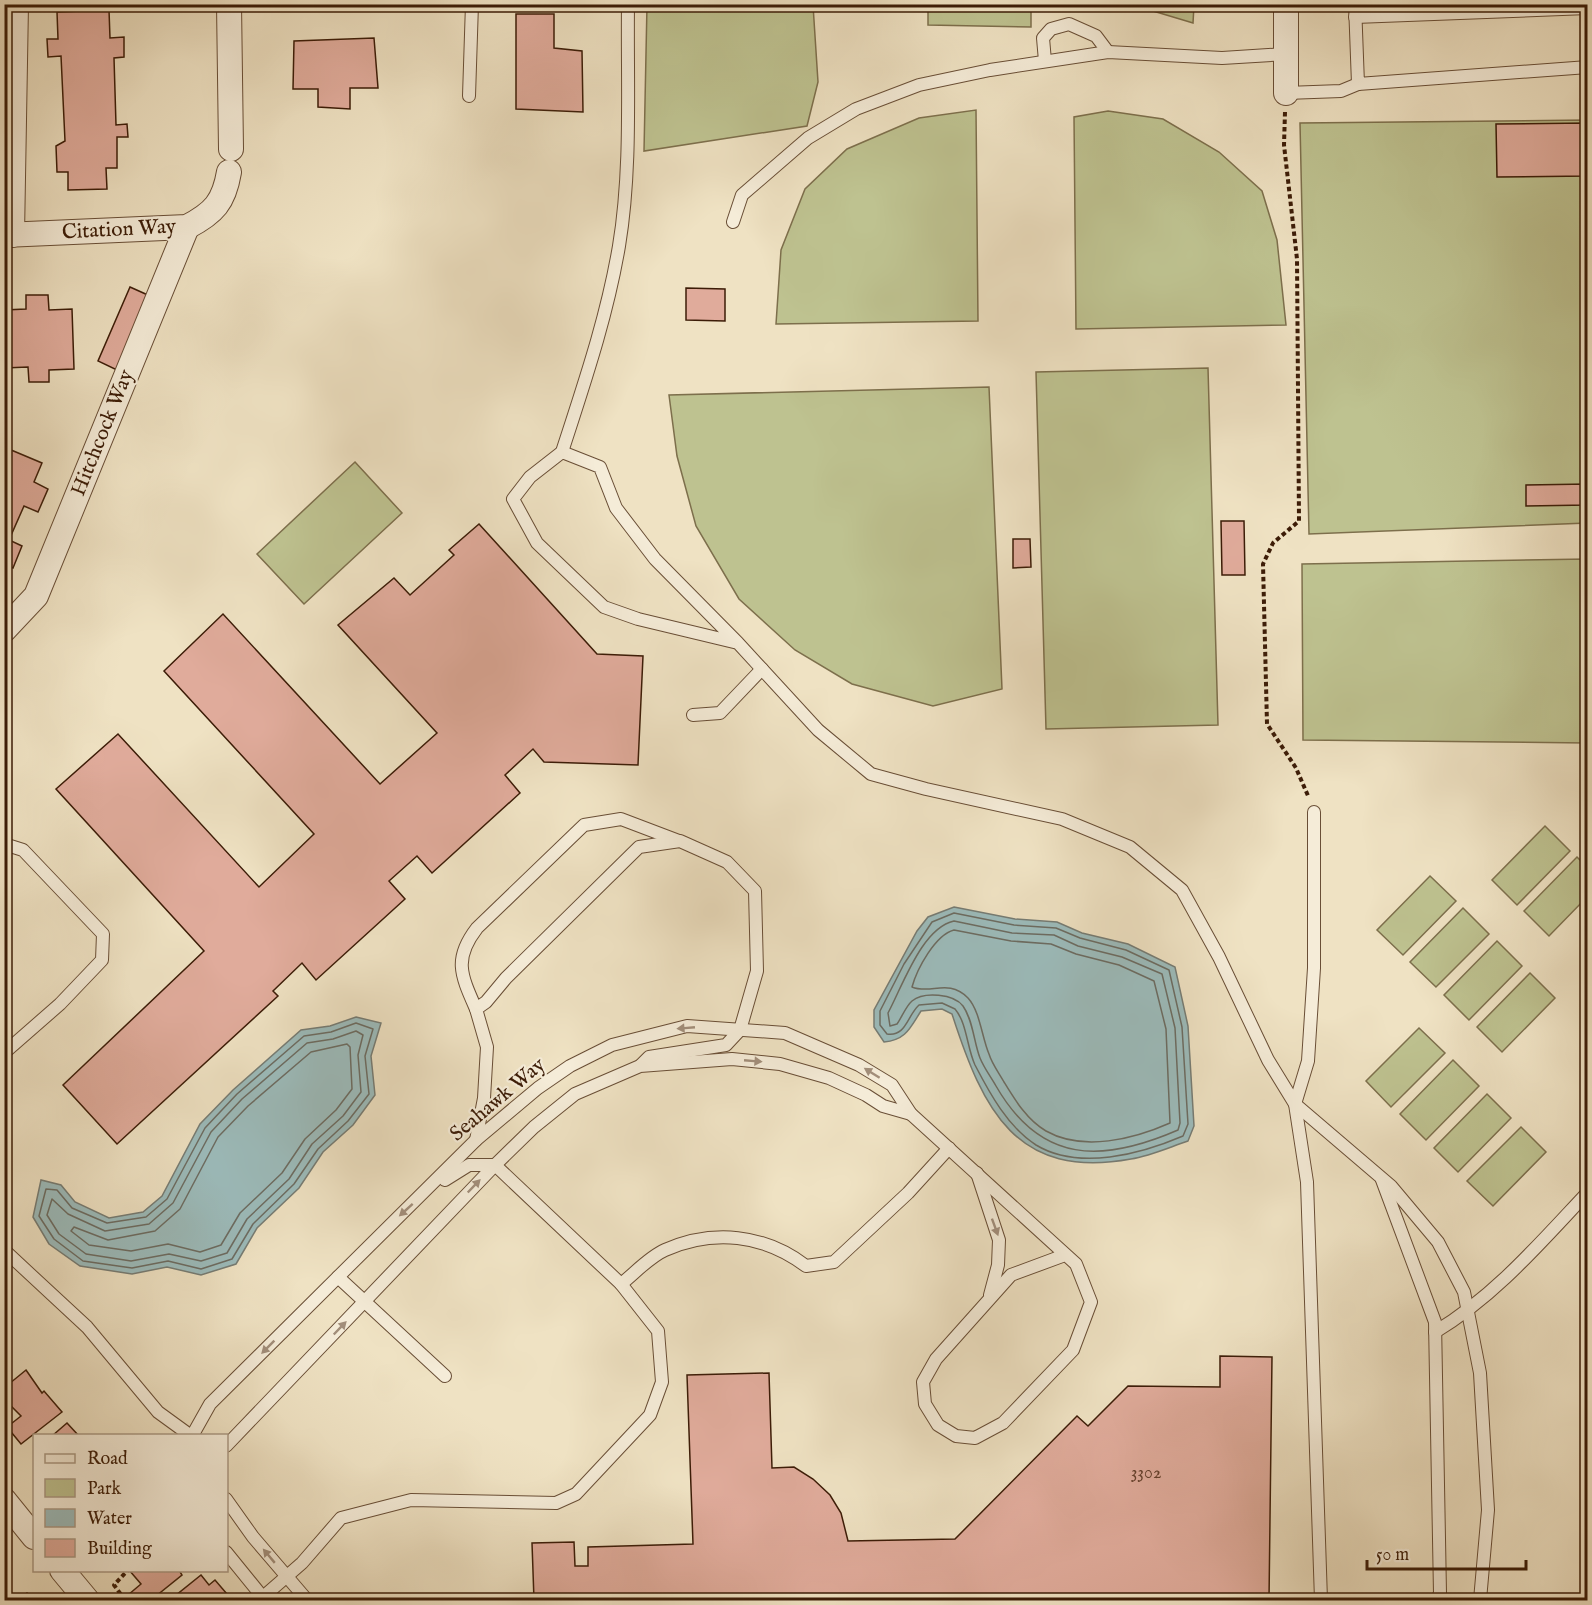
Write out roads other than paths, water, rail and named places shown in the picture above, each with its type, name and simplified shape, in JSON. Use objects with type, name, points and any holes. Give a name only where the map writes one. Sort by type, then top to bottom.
[{"type":"street","name":"Citation Way","points":[[16,4],[8,235],[188,227],[211,215],[226,191],[230,161],[229,4]]},
{"type":"street","points":[[1286,4],[1286,93]]},
{"type":"street","name":"Hitchcock Way","points":[[4,630],[36,596],[188,227]]},
{"type":"street","points":[[4,1500],[33,1536]]},
{"type":"street","points":[[64,1572],[87,1600]]},
{"type":"lane","points":[[470,96],[472,4]]},
{"type":"lane","points":[[628,4],[626,154],[620,243],[603,326],[562,452],[530,477],[513,499],[537,543],[604,608],[638,620],[738,643]]},
{"type":"lane","points":[[1358,84],[1355,11],[1587,8]]},
{"type":"lane","points":[[1045,61],[1043,38],[1051,29],[1069,24],[1096,36],[1108,52]]},
{"type":"lane","points":[[733,222],[742,195],[808,138],[856,110],[919,86],[1045,61],[1108,52],[1222,58],[1286,54]]},
{"type":"lane","points":[[1286,93],[1341,92],[1358,84],[1587,67]]},
{"type":"lane","points":[[562,452],[600,467],[616,508],[655,559],[738,643],[818,730],[871,774],[926,789],[1062,819],[1130,847],[1182,890],[1219,957],[1268,1060],[1295,1104],[1381,1178],[1438,1242],[1464,1292],[1480,1373],[1488,1510],[1480,1600]]},
{"type":"lane","points":[[693,715],[720,713],[762,669]]},
{"type":"lane","points":[[1314,812],[1314,968],[1308,1061],[1295,1104],[1307,1182],[1321,1600]]},
{"type":"lane","points":[[476,1140],[484,1098],[487,1047],[476,1009],[460,974],[465,944],[477,928],[584,825],[621,819],[727,862],[754,891],[757,971],[740,1030],[726,1044],[650,1058],[640,1066]]},
{"type":"lane","points":[[476,1009],[486,1002],[506,978],[639,847],[680,841]]},
{"type":"lane","points":[[4,844],[23,850],[103,934],[102,960],[60,1004],[4,1053]]},
{"type":"lane","name":"Seahawk Way","points":[[193,1434],[210,1404],[476,1140],[538,1088],[570,1066],[612,1045],[687,1026],[785,1033],[859,1065],[892,1085],[911,1114],[1076,1264],[1091,1302],[1073,1350],[1004,1423],[975,1438],[956,1436],[938,1425],[925,1404],[923,1383],[936,1359],[1011,1275],[1065,1255]]},
{"type":"lane","name":"Seahawk Way","points":[[228,1444],[495,1164],[534,1127],[575,1094],[640,1066],[732,1059],[780,1064],[829,1078],[866,1095],[883,1106],[911,1114]]},
{"type":"lane","points":[[621,1284],[663,1251],[709,1236],[754,1240],[788,1252],[806,1266],[834,1262],[908,1192],[949,1148]]},
{"type":"lane","points":[[228,1554],[264,1599],[302,1563],[341,1518],[411,1500],[556,1503],[576,1494],[650,1415],[662,1382],[658,1331],[621,1284],[495,1164],[469,1165],[428,1190]]},
{"type":"lane","name":"Seahawk Way","points":[[977,1172],[999,1240],[998,1265],[989,1299]]},
{"type":"lane","points":[[1381,1178],[1435,1322],[1440,1593],[1437,1600]]},
{"type":"lane","points":[[1435,1332],[1468,1312],[1526,1260],[1587,1192]]},
{"type":"lane","points":[[4,1250],[87,1326],[158,1412],[189,1434]]},
{"type":"lane","points":[[338,1277],[445,1376]]},
{"type":"lane","points":[[228,1502],[307,1600]]},
{"type":"water","points":[[954,907],[1015,919],[1057,922],[1082,933],[1128,944],[1175,967],[1188,1026],[1194,1126],[1188,1141],[1153,1154],[1131,1159],[1092,1163],[1059,1159],[1032,1148],[1010,1130],[992,1108],[977,1080],[952,1014],[942,1009],[921,1011],[902,1036],[884,1042],[874,1027],[874,1010],[917,931],[928,917]]},
{"type":"water","points":[[356,1017],[381,1023],[371,1056],[375,1095],[353,1125],[323,1152],[299,1188],[257,1228],[236,1264],[201,1275],[167,1267],[132,1274],[80,1266],[49,1244],[33,1217],[41,1180],[61,1185],[75,1202],[109,1218],[143,1212],[162,1196],[200,1124],[233,1090],[301,1030],[330,1026]]}]
